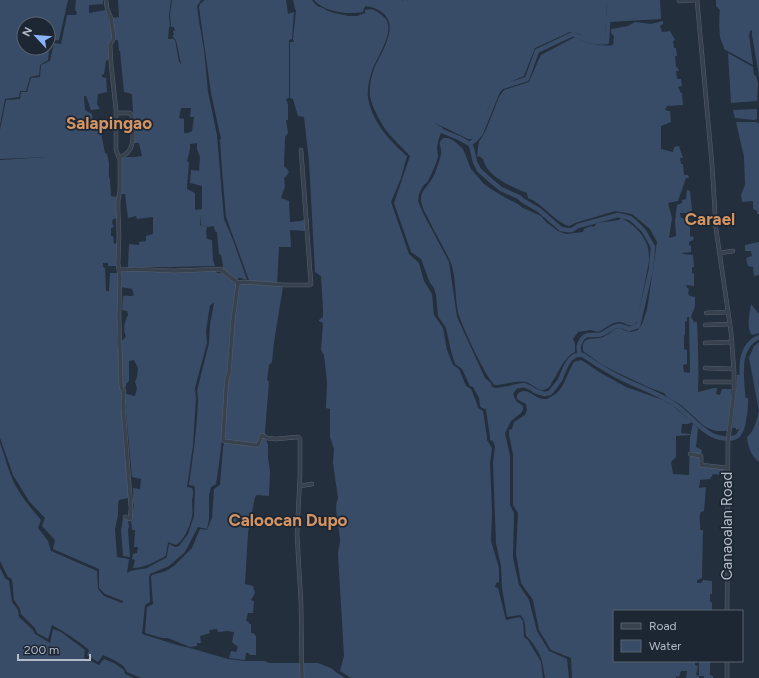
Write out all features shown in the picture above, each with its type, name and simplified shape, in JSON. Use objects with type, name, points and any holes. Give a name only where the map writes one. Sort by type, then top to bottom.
[{"type":"street","points":[[106,0],[114,38],[110,51],[116,113],[116,150],[120,157],[120,190],[118,208],[118,263],[120,278],[119,334],[121,385],[122,389],[124,390],[123,404],[130,479],[131,508],[130,519],[125,517]]},
{"type":"street","points":[[679,1],[696,0]]},
{"type":"street","name":"Canaoalan Road","points":[[696,0],[712,164],[716,228],[730,324],[734,368],[734,392],[728,441],[727,610]]},
{"type":"street","points":[[116,113],[130,113],[132,116],[132,148],[125,155],[120,157]]},
{"type":"street","points":[[119,270],[221,270],[238,282],[285,286],[309,286],[311,284],[301,150]]},
{"type":"street","points":[[719,252],[733,251]]},
{"type":"street","points":[[238,282],[232,320],[223,440],[258,445],[262,435],[269,438],[299,437],[300,486],[298,534],[302,678]]},
{"type":"street","points":[[706,313],[728,312]]},
{"type":"street","points":[[706,325],[730,324]]},
{"type":"street","points":[[705,343],[732,342]]},
{"type":"street","points":[[705,368],[734,368]]},
{"type":"street","points":[[705,382],[734,382]]},
{"type":"street","points":[[690,454],[701,456],[701,465],[728,468]]},
{"type":"street","points":[[300,486],[312,484]]},
{"type":"street","points":[[727,662],[727,678]]},
{"type":"water","points":[[0,0],[68,0],[59,40],[56,40],[56,16],[16,16],[16,56],[48,56],[48,60],[40,65],[39,75],[30,77],[26,91],[20,91],[19,97],[5,99],[0,125]]},
{"type":"water","points":[[76,0],[103,0],[103,4],[89,5],[89,13],[106,10],[113,37],[110,58],[106,61],[104,74],[102,75],[102,77],[106,78],[107,92],[98,94],[97,104],[100,109],[91,110],[86,96],[84,96],[85,110],[92,114],[93,122],[100,128],[105,153],[107,154],[109,162],[111,196],[117,197],[118,218],[113,219],[112,223],[114,227],[111,228],[111,236],[113,236],[114,244],[117,243],[118,266],[108,266],[108,263],[103,263],[103,267],[105,268],[106,291],[109,291],[110,273],[118,273],[117,341],[120,365],[119,385],[122,393],[121,399],[129,480],[128,498],[119,500],[115,529],[117,557],[129,559],[127,573],[134,570],[147,568],[166,558],[169,544],[175,547],[179,546],[188,534],[194,516],[195,488],[194,486],[189,485],[197,419],[197,391],[209,343],[210,325],[214,303],[210,305],[206,331],[207,343],[195,388],[196,398],[193,445],[187,487],[192,488],[193,492],[190,523],[187,532],[179,543],[176,545],[168,542],[166,555],[164,557],[145,566],[133,568],[135,560],[132,559],[133,554],[137,553],[138,547],[134,547],[135,530],[132,530],[131,520],[134,505],[133,488],[140,489],[141,479],[132,477],[125,401],[126,394],[135,396],[137,388],[135,382],[138,368],[134,360],[129,361],[129,381],[126,384],[126,387],[123,388],[121,384],[121,340],[123,340],[126,336],[124,328],[128,315],[127,311],[122,310],[123,296],[134,295],[132,289],[121,287],[121,270],[215,268],[217,273],[221,273],[223,265],[221,255],[219,254],[217,232],[215,231],[214,226],[208,227],[201,225],[200,215],[200,225],[207,227],[207,239],[212,240],[213,260],[215,266],[128,267],[129,244],[139,245],[139,242],[146,241],[146,236],[153,234],[153,217],[137,219],[136,216],[128,218],[125,194],[122,194],[121,157],[142,156],[139,143],[134,143],[132,94],[124,92],[120,51],[118,40],[115,40],[112,18],[119,17],[118,0],[171,0],[168,39],[172,38],[175,40],[179,62],[181,64],[176,40],[173,37],[173,31],[175,30],[174,27],[171,27],[170,14],[172,0],[201,0],[197,6],[204,50],[208,92],[217,135],[224,219],[247,280],[238,278],[237,281],[231,319],[227,373],[224,387],[224,418],[220,456],[216,484],[211,487],[209,495],[209,519],[207,529],[198,527],[184,553],[169,566],[150,574],[150,602],[145,605],[142,634],[228,659],[265,661],[269,663],[318,663],[331,668],[345,678],[141,678],[127,672],[123,666],[103,655],[98,662],[87,655],[89,650],[71,636],[52,625],[48,639],[37,633],[35,628],[21,614],[20,609],[14,600],[12,579],[8,577],[0,561],[0,443],[16,486],[23,498],[41,520],[38,528],[48,541],[51,551],[97,571],[98,589],[104,596],[122,603],[123,601],[105,594],[99,588],[99,569],[53,549],[55,540],[42,526],[45,518],[29,501],[13,475],[0,438],[0,160],[47,157],[0,159],[0,130],[6,100],[20,99],[21,92],[27,92],[31,78],[40,77],[41,65],[50,61],[51,56],[56,56],[56,43],[61,44],[67,15],[76,15],[77,12],[75,10]],"holes":[[[181,108],[191,108],[190,117],[194,117],[192,131],[184,133],[184,119],[179,118]],[[197,143],[197,149],[200,157],[199,171],[191,170],[190,183],[202,186],[202,209],[195,210],[195,193],[187,189],[189,163],[187,161],[190,144]]]},
{"type":"water","points":[[205,0],[286,0],[288,14],[294,12],[292,39],[289,40],[289,98],[286,99],[288,105],[288,120],[286,120],[288,133],[285,137],[284,166],[289,172],[284,178],[285,186],[281,198],[289,201],[290,222],[301,221],[307,218],[309,219],[309,228],[306,228],[306,231],[290,230],[291,247],[279,247],[277,285],[283,287],[272,362],[269,365],[267,380],[269,382],[265,438],[268,445],[270,471],[269,496],[257,495],[255,497],[248,533],[245,584],[253,586],[255,593],[251,600],[254,601],[253,613],[248,613],[246,621],[251,624],[251,633],[256,636],[256,655],[246,653],[245,660],[229,658],[231,651],[236,652],[238,647],[232,642],[234,632],[218,632],[217,629],[209,630],[210,633],[200,636],[201,643],[197,643],[197,646],[190,647],[168,638],[162,638],[145,633],[147,607],[153,604],[152,575],[166,571],[174,566],[192,548],[200,529],[207,530],[212,518],[214,489],[220,485],[225,439],[227,378],[231,374],[233,327],[240,284],[250,283],[226,217],[221,139],[211,93],[199,7]]},
{"type":"water","points":[[293,0],[312,0],[317,6],[328,11],[349,16],[357,16],[365,13],[365,10],[369,9],[377,12],[386,19],[388,25],[387,38],[371,74],[368,84],[368,98],[373,115],[378,123],[394,144],[407,156],[401,178],[391,202],[409,254],[419,263],[424,281],[432,294],[434,315],[443,328],[447,350],[453,365],[459,369],[466,386],[471,389],[478,408],[483,411],[487,440],[492,448],[490,463],[492,512],[491,541],[499,568],[499,582],[496,583],[495,587],[498,588],[506,620],[520,617],[523,621],[524,637],[528,640],[541,662],[543,678],[351,678],[340,671],[344,656],[338,554],[340,536],[336,513],[338,498],[333,463],[334,449],[330,437],[330,409],[326,408],[327,382],[324,355],[321,350],[323,323],[319,321],[323,317],[321,276],[315,272],[309,161],[304,117],[298,116],[293,99],[290,98],[290,42],[294,42],[296,10]]},
{"type":"water","points":[[314,0],[607,0],[605,41],[600,42],[590,40],[574,32],[570,32],[535,48],[524,76],[499,87],[489,107],[481,131],[476,137],[468,139],[433,122],[443,128],[437,147],[438,157],[428,181],[423,186],[419,194],[418,201],[449,262],[457,317],[485,378],[491,383],[492,387],[496,388],[520,384],[513,394],[516,401],[523,406],[523,410],[511,421],[505,433],[510,456],[510,505],[514,513],[513,558],[519,585],[529,600],[537,631],[549,651],[567,659],[569,678],[545,678],[540,655],[526,636],[525,624],[522,617],[520,615],[507,617],[502,588],[501,566],[496,543],[493,463],[495,447],[493,441],[490,440],[486,409],[480,406],[479,398],[473,387],[470,386],[462,369],[455,364],[446,328],[438,316],[434,288],[430,283],[421,259],[411,252],[394,203],[410,156],[386,130],[375,110],[370,96],[370,86],[373,72],[389,33],[390,26],[388,19],[383,13],[371,7],[366,6],[363,12],[344,13],[330,10],[318,4]]},
{"type":"water","points":[[610,0],[660,0],[661,19],[609,22]]},
{"type":"water","points":[[716,0],[759,0],[759,76],[752,30],[750,31],[749,35],[753,65],[724,49],[720,34],[720,10],[716,6]]},
{"type":"water","points":[[663,21],[663,24],[660,26],[662,32],[670,31],[675,40],[673,41],[677,56],[675,56],[676,67],[679,71],[676,71],[677,79],[681,79],[682,86],[678,87],[682,93],[683,105],[667,106],[665,110],[670,111],[671,122],[661,126],[661,149],[673,152],[674,147],[679,146],[683,158],[680,158],[681,164],[683,164],[684,175],[688,175],[689,178],[686,178],[678,201],[668,203],[672,218],[669,238],[676,236],[675,221],[677,205],[682,203],[682,200],[686,199],[687,190],[690,191],[692,210],[690,213],[680,213],[681,218],[690,219],[690,236],[694,237],[693,240],[689,242],[691,252],[682,253],[693,255],[694,267],[692,267],[692,273],[694,274],[694,286],[687,285],[686,287],[689,289],[688,294],[695,297],[695,306],[691,317],[694,322],[697,322],[698,392],[717,388],[716,394],[720,395],[722,389],[731,389],[727,431],[716,431],[704,426],[681,405],[667,397],[664,393],[614,371],[583,351],[583,345],[586,340],[601,338],[617,328],[628,332],[638,330],[642,324],[647,310],[657,242],[650,229],[632,214],[615,211],[569,226],[563,224],[539,204],[528,198],[527,193],[495,176],[489,171],[483,159],[479,156],[477,157],[479,142],[486,130],[499,97],[504,90],[529,82],[541,55],[575,37],[593,44],[613,45],[614,36],[611,33],[611,29],[628,26],[635,22],[651,24]],"holes":[[[687,317],[689,317],[690,372],[689,373],[684,372],[683,365],[687,364],[687,350],[684,349],[684,336],[685,322],[687,321]]]},
{"type":"water","points":[[728,53],[753,67],[754,75],[756,76],[758,83],[757,101],[731,103]]},
{"type":"water","points":[[757,109],[757,119],[754,120],[735,118],[733,110]]},
{"type":"water","points":[[736,122],[757,122],[759,124],[759,214],[757,214],[757,211],[753,209],[753,201],[742,202],[741,195],[745,185],[744,157]]},
{"type":"water","points":[[444,138],[454,141],[463,149],[471,169],[484,184],[523,208],[541,216],[547,223],[558,231],[566,234],[583,232],[584,229],[591,226],[594,227],[597,223],[619,220],[621,218],[637,229],[643,236],[647,245],[649,251],[649,261],[638,318],[635,325],[616,322],[598,332],[591,330],[578,332],[573,339],[575,344],[575,352],[564,361],[552,382],[546,389],[541,390],[526,382],[495,385],[480,362],[464,327],[458,312],[452,266],[424,211],[421,201],[422,193],[432,179],[437,168],[441,155],[440,142]]},
{"type":"water","points":[[759,242],[759,275],[754,276],[753,267],[748,266],[746,258],[752,256],[751,251],[745,251],[745,245]]},
{"type":"water","points":[[751,304],[759,314],[759,333],[752,335],[749,328]]},
{"type":"water","points":[[759,342],[759,411],[749,358],[754,346]]},
{"type":"water","points":[[581,360],[626,387],[663,400],[673,406],[692,422],[682,424],[681,433],[690,435],[676,436],[676,457],[671,462],[673,474],[689,475],[690,437],[693,423],[698,428],[696,447],[702,450],[699,465],[724,469],[724,473],[722,475],[713,474],[710,479],[700,480],[699,488],[706,487],[704,511],[701,512],[700,516],[700,530],[703,530],[702,578],[697,580],[697,583],[701,583],[703,580],[712,581],[712,594],[710,594],[710,601],[712,603],[712,610],[613,610],[613,662],[695,662],[695,665],[698,666],[696,675],[699,676],[699,678],[686,678],[687,671],[681,671],[679,677],[676,676],[676,678],[572,678],[571,658],[551,650],[539,630],[533,600],[521,583],[516,554],[518,513],[513,505],[513,455],[509,430],[512,429],[514,422],[525,415],[527,410],[526,404],[517,399],[517,395],[522,391],[525,391],[539,398],[547,399],[557,393],[560,389],[565,382],[574,362]]},
{"type":"water","points":[[737,375],[741,375],[744,387],[744,398],[748,398],[748,402],[745,422],[740,429],[736,430],[736,428],[732,428]]},
{"type":"water","points":[[759,411],[759,462],[750,451],[747,437],[753,429]]},
{"type":"water","points":[[123,518],[128,520],[130,557],[123,556],[121,530]]},
{"type":"water","points":[[0,568],[5,578],[9,581],[12,602],[18,610],[19,617],[33,630],[35,634],[50,643],[53,629],[61,632],[85,650],[84,658],[99,665],[104,659],[114,663],[124,670],[125,674],[134,678],[0,678]]},
{"type":"water","points":[[699,662],[711,662],[710,675],[713,676],[713,678],[704,678],[704,676],[699,676]]},
{"type":"waterway","points":[[470,144],[481,133],[498,91],[502,87],[527,79],[537,51],[573,34],[594,42],[607,42],[608,0]]},
{"type":"waterway","points":[[437,129],[470,144],[479,170],[501,189],[519,197],[539,210],[561,229],[572,230],[578,226],[618,215],[630,218],[644,231],[653,247],[651,269],[638,326],[629,329],[617,326],[599,335],[588,335],[582,339],[579,345],[580,355]]},
{"type":"waterway","points":[[513,387],[524,385],[544,394],[550,393],[560,380],[570,359],[578,355],[583,355],[625,380],[671,402],[702,429],[712,435],[724,438],[733,438],[736,437],[742,429],[744,417],[742,387],[743,357],[748,345],[759,337]]},
{"type":"district","name":"Salapingao","points":[[109,123]]},
{"type":"district","name":"Carael","points":[[710,219]]},
{"type":"district","name":"Caloocan Dupo","points":[[288,520]]}]
